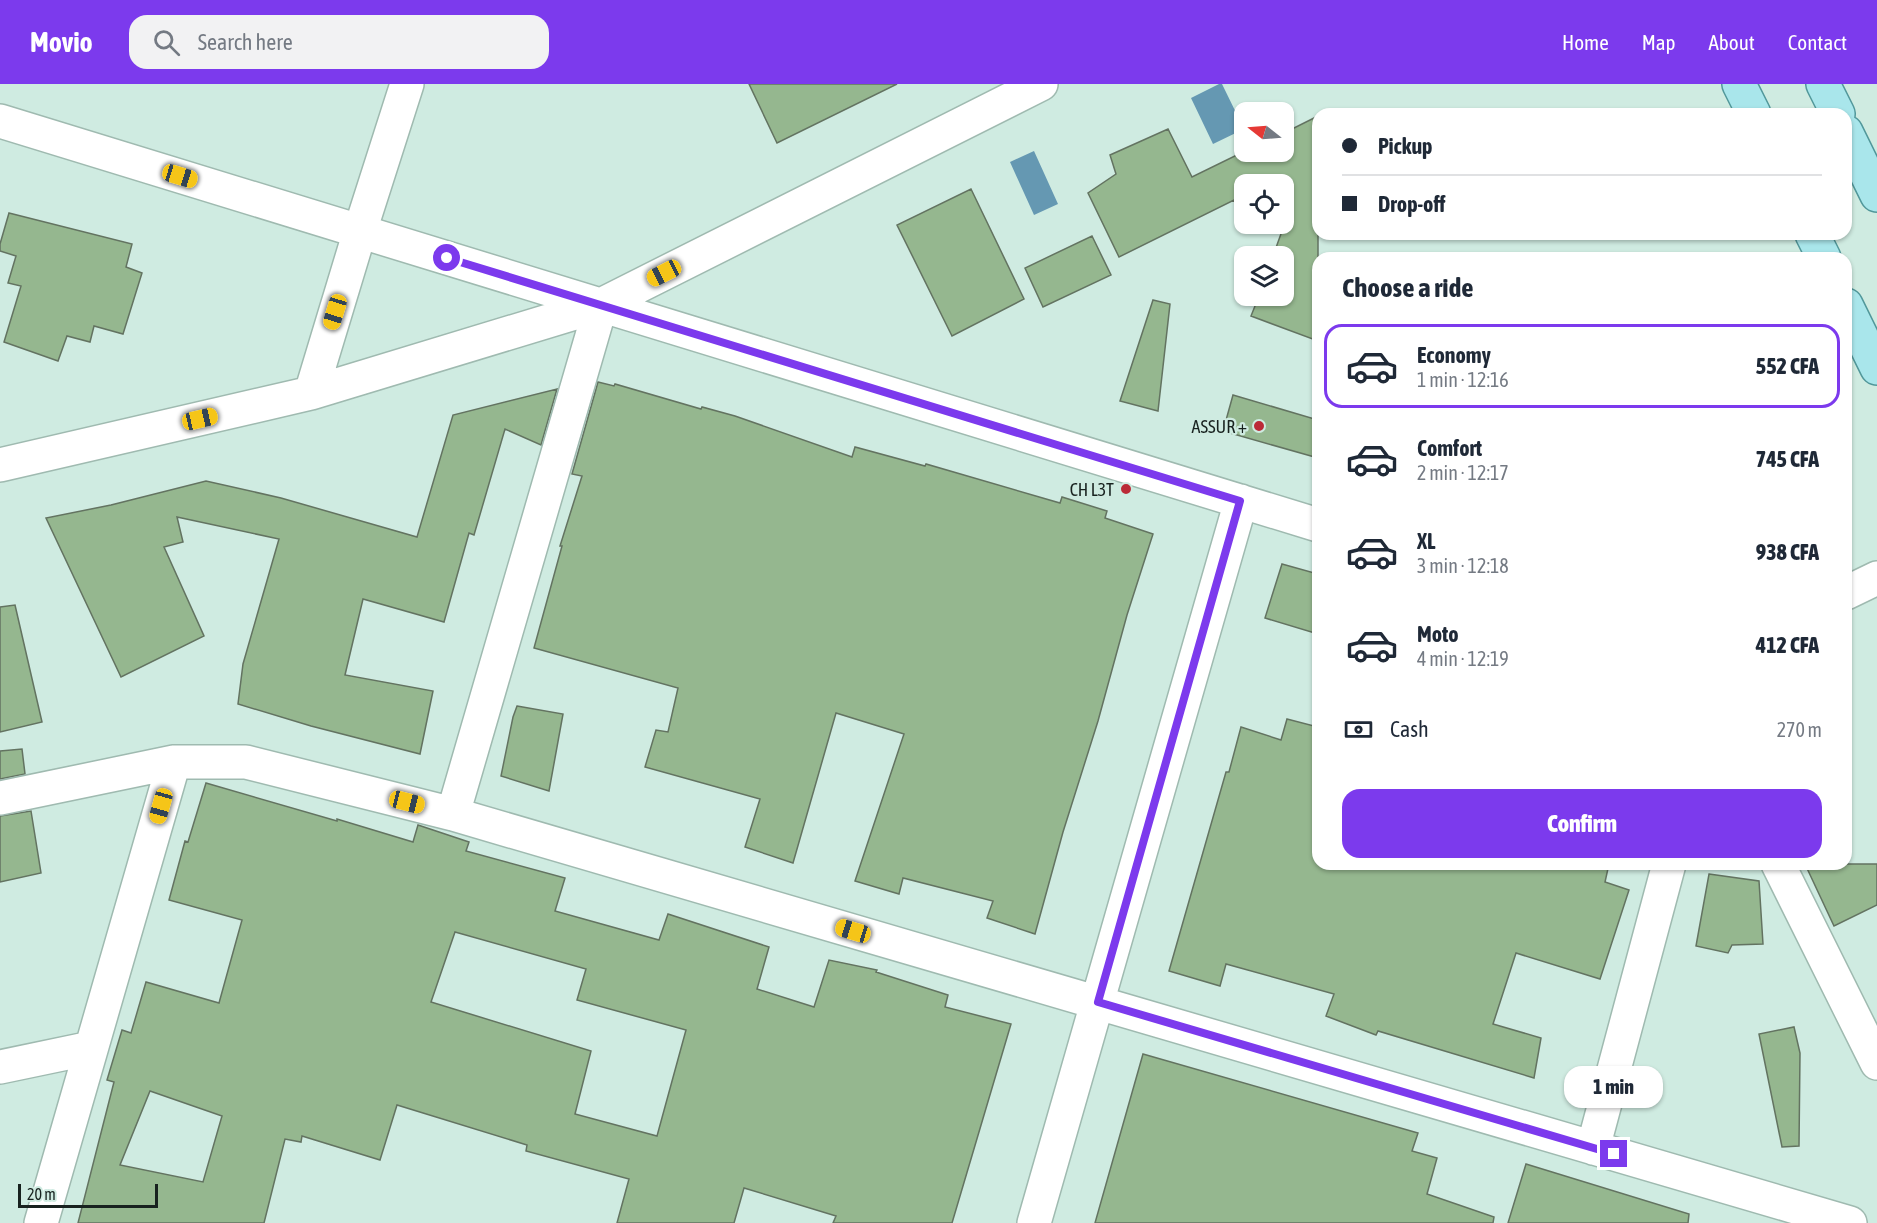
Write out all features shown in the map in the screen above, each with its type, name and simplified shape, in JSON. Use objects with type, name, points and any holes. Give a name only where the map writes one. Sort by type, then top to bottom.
[{"type":"main road","points":[[1739,84],[1751,108]]},
{"type":"main road","points":[[1823,84],[1835,108]]},
{"type":"main road","points":[[1852,139],[1870,160],[1877,195]]},
{"type":"main road","points":[[1852,317],[1877,368]]},
{"type":"street","points":[[311,393],[407,84]]},
{"type":"street","points":[[0,465],[311,393],[601,304],[1041,84]]},
{"type":"street","points":[[0,121],[1312,523]]},
{"type":"street","points":[[453,814],[601,304]]},
{"type":"street","points":[[1034,1223],[1240,501]]},
{"type":"street","points":[[1852,590],[1877,578]]},
{"type":"street","points":[[41,1223],[174,762]]},
{"type":"street","points":[[0,798],[174,762],[246,762],[453,814],[1850,1223]]},
{"type":"street","points":[[1593,1148],[1667,870]]},
{"type":"street","points":[[1781,870],[1877,1064]]},
{"type":"street","points":[[0,1067],[91,1048]]},
{"type":"water","points":[[1222,84],[1234,109],[1234,134],[1213,144],[1191,98]]},
{"type":"water","points":[[1034,151],[1058,204],[1034,215],[1010,162]]},
{"type":"building","points":[[749,84],[897,84],[777,143]]},
{"type":"building","points":[[1312,119],[1312,240],[1318,240],[1318,252],[1312,252],[1312,339],[1251,316],[1255,306],[1294,306],[1294,246],[1277,246],[1281,234],[1294,234],[1294,174],[1234,174],[1234,200],[1119,257],[1088,193],[1116,174],[1110,155],[1168,129],[1192,177],[1234,156],[1234,162],[1294,162],[1294,128]]},
{"type":"building","points":[[971,189],[1024,299],[952,336],[897,225]]},
{"type":"building","points":[[9,213],[132,244],[126,267],[142,273],[123,334],[94,326],[90,342],[67,336],[58,361],[4,342],[21,286],[8,283],[16,256],[0,251]]},
{"type":"building","points":[[1092,236],[1111,275],[1043,307],[1025,268]]},
{"type":"building","points":[[1153,300],[1170,304],[1158,411],[1120,401]]},
{"type":"building","points":[[598,382],[614,386],[615,384],[701,409],[702,407],[735,416],[852,457],[855,447],[925,466],[926,464],[1060,503],[1062,497],[1107,511],[1105,518],[1153,534],[1127,615],[1035,934],[987,918],[993,901],[903,878],[899,894],[855,881],[904,734],[836,713],[793,863],[745,847],[760,799],[645,767],[656,730],[668,732],[678,688],[534,648],[562,546],[560,546],[582,476],[572,474]]},
{"type":"building","points":[[557,389],[541,445],[505,429],[474,535],[469,533],[444,622],[363,599],[345,675],[433,691],[420,754],[311,726],[238,704],[243,664],[279,539],[177,517],[183,542],[164,547],[204,636],[121,677],[46,518],[111,505],[206,481],[281,498],[417,537],[453,415]]},
{"type":"building","points":[[1233,395],[1312,418],[1312,456],[1223,431]]},
{"type":"building","points":[[1282,564],[1312,572],[1312,632],[1265,618]]},
{"type":"building","points":[[15,605],[42,722],[0,732],[0,607]]},
{"type":"building","points":[[517,706],[563,714],[549,791],[501,776]]},
{"type":"building","points":[[1287,719],[1312,725],[1312,870],[1608,870],[1605,882],[1629,890],[1600,979],[1516,953],[1493,1024],[1541,1038],[1534,1078],[1378,1031],[1376,1035],[1326,1016],[1334,994],[1226,964],[1220,986],[1169,971],[1241,727],[1281,740]]},
{"type":"building","points":[[22,749],[25,774],[0,779],[0,751]]},
{"type":"building","points":[[206,783],[413,842],[418,825],[469,842],[466,851],[565,878],[555,911],[659,940],[668,914],[769,947],[757,989],[814,1007],[829,960],[877,970],[876,972],[948,995],[945,1007],[1011,1024],[952,1223],[833,1223],[836,1216],[744,1188],[734,1223],[617,1223],[629,1179],[526,1151],[527,1145],[397,1105],[380,1160],[302,1136],[301,1142],[285,1139],[264,1223],[78,1223],[114,1082],[107,1080],[122,1030],[131,1033],[146,982],[219,1003],[242,920],[169,900],[185,841],[188,842]],"holes":[[[455,932],[586,969],[577,1000],[686,1030],[657,1136],[575,1114],[591,1051],[431,1002]],[[150,1091],[222,1116],[203,1182],[120,1165]]]},
{"type":"building","points":[[31,811],[41,873],[0,882],[0,816]]},
{"type":"building","points":[[1852,864],[1877,864],[1877,905],[1834,926],[1808,870],[1852,870]]},
{"type":"building","points":[[1709,874],[1759,881],[1763,944],[1732,945],[1728,953],[1696,946]]},
{"type":"building","points":[[1794,1027],[1800,1053],[1799,1146],[1782,1147],[1759,1034]]},
{"type":"building","points":[[1143,1054],[1418,1133],[1412,1151],[1437,1158],[1427,1194],[1494,1217],[1493,1223],[1095,1223]]},
{"type":"building","points":[[1526,1164],[1689,1214],[1688,1223],[1508,1223]]},
{"type":"place","name":"ASSUR +","points":[[1259,426]]},
{"type":"place","name":"CH L3T","points":[[1126,489]]},
{"type":"route","points":[[447,258],[1240,501],[1098,1002],[1614,1154]]}]
